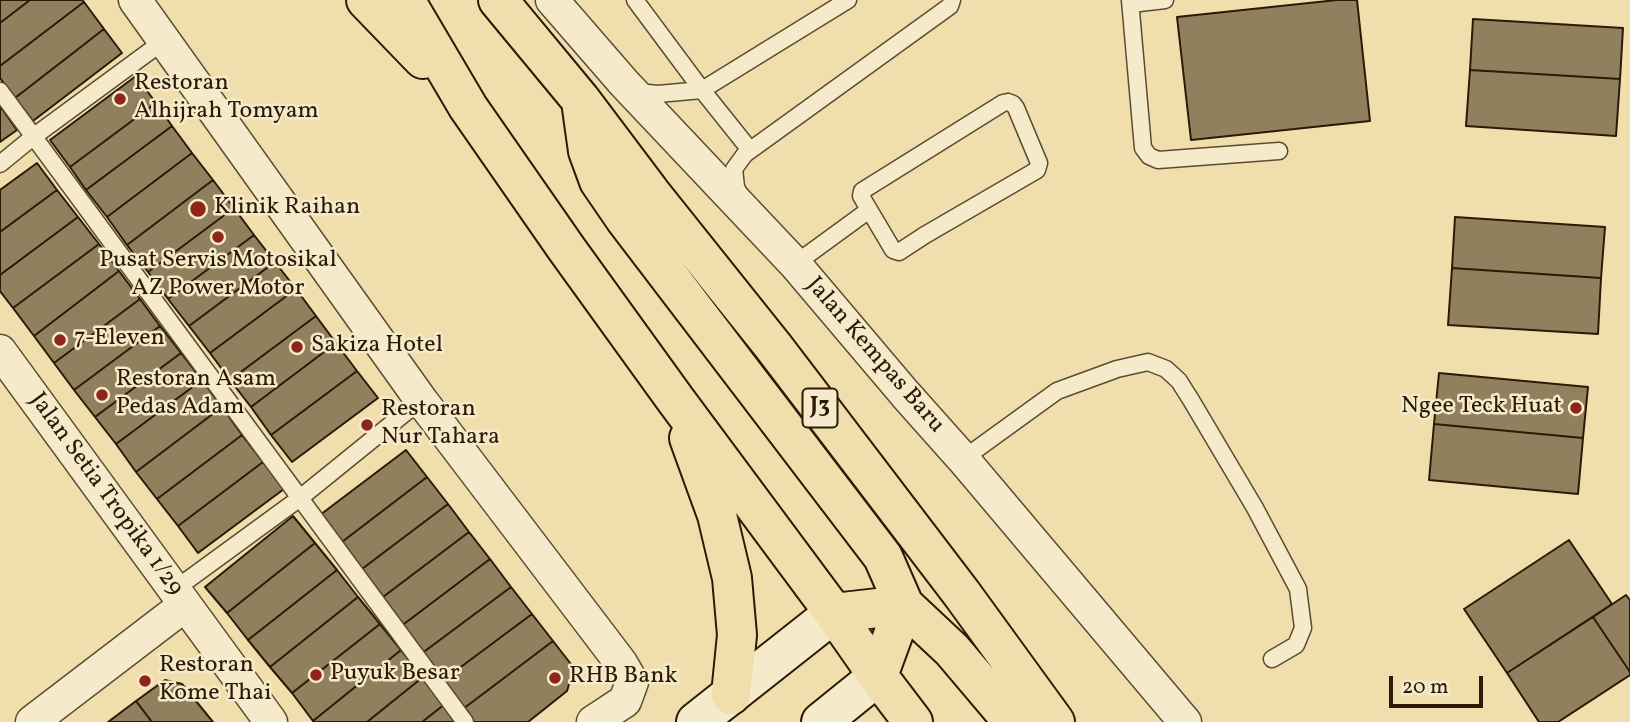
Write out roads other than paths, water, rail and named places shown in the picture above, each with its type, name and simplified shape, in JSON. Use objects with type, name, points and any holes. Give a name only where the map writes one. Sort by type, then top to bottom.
[{"type":"main road","points":[[366,0],[468,107]]},
{"type":"main road","points":[[405,0],[468,107],[566,248],[913,722]]},
{"type":"main road","name":"J3","points":[[498,0],[580,99],[650,192],[773,346],[962,594],[1055,722]]},
{"type":"main road","points":[[580,99],[588,151],[599,181],[625,219],[883,557],[904,605],[952,650],[1013,722]]},
{"type":"main road","points":[[675,399],[717,515],[732,578],[737,635],[731,695]]},
{"type":"main road","points":[[696,722],[834,613],[904,605]]},
{"type":"main road","points":[[821,722],[878,676],[904,605]]},
{"type":"street","name":"Jalan Kempas Baru","points":[[552,0],[624,83],[795,264],[1185,722]]},
{"type":"street","points":[[146,4],[165,40],[421,400],[621,663],[632,682],[625,701],[593,722]]},
{"type":"street","name":"Jalan Setia Tropika 1/29","points":[[0,351],[271,722]]},
{"type":"street","points":[[32,722],[180,597]]},
{"type":"lane","points":[[635,0],[750,150]]},
{"type":"lane","points":[[624,83],[633,91],[658,94],[702,90],[848,0]]},
{"type":"lane","points":[[753,219],[736,187],[734,169],[745,154],[950,6],[952,0]]},
{"type":"lane","points":[[1165,0],[1131,2],[1143,148],[1149,156],[1158,160],[1279,151]]},
{"type":"lane","points":[[0,164],[165,40]]},
{"type":"lane","points":[[0,91],[465,722]]},
{"type":"lane","points":[[1003,103],[1013,104],[1016,108],[1039,163],[1037,170],[899,252],[893,250],[869,210],[860,194],[864,189],[1003,103]]},
{"type":"lane","points":[[795,264],[869,210]]},
{"type":"lane","points":[[963,459],[1058,391],[1117,369],[1148,362],[1166,369],[1179,381],[1191,400],[1255,508],[1298,589],[1303,628],[1296,645],[1272,659]]},
{"type":"lane","points":[[180,597],[421,400]]},
{"type":"place","name":"Restoran Alhijrah Tomyam","points":[[120,99]]},
{"type":"place","name":"Klinik Raihan","points":[[198,209]]},
{"type":"place","name":"Pusat Servis Motosikal AZ Power Motor","points":[[218,237]]},
{"type":"place","name":"7-Eleven","points":[[60,340]]},
{"type":"place","name":"Sakiza Hotel","points":[[297,347]]},
{"type":"place","name":"Restoran Asam Pedas Adam","points":[[102,395]]},
{"type":"place","name":"Ngee Teck Huat","points":[[1576,408]]},
{"type":"place","name":"Restoran Nur Tahara","points":[[367,425]]},
{"type":"place","name":"Puyuk Besar","points":[[316,675]]},
{"type":"place","name":"RHB Bank","points":[[555,678]]},
{"type":"place","name":"Restoran Kome Thai","points":[[145,681]]}]
